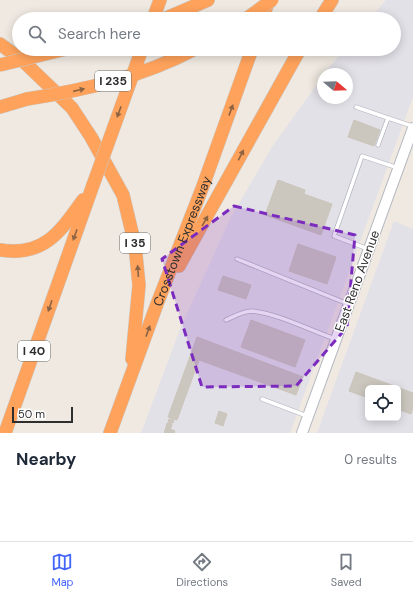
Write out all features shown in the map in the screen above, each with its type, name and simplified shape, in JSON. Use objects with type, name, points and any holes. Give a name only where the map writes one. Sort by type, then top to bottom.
[{"type":"highway","points":[[156,12],[160,0]]},
{"type":"highway","points":[[180,12],[208,0]]},
{"type":"highway","points":[[265,12],[269,0]]},
{"type":"highway","points":[[256,12],[272,0]]},
{"type":"highway","points":[[324,12],[332,0]]},
{"type":"highway","name":"I 35","points":[[0,44],[12,53]]},
{"type":"highway","name":"I 35","points":[[16,56],[72,108],[91,136],[123,195],[135,245],[139,285],[130,381]]},
{"type":"highway","points":[[0,65],[37,56]]},
{"type":"highway","name":"I 40","points":[[6,433],[62,269],[139,56]]},
{"type":"highway","name":"I 235","points":[[0,99],[27,99],[107,83],[161,65],[180,56]]},
{"type":"highway","name":"Crosstown Expressway","points":[[110,433],[157,304],[204,186],[250,56]]},
{"type":"highway","points":[[157,304],[223,190],[251,134],[296,56]]},
{"type":"highway","points":[[0,107],[27,99]]},
{"type":"highway","points":[[0,250],[18,251],[42,245],[60,232],[93,185]]},
{"type":"main road","name":"East Reno Avenue","points":[[302,433],[413,128]]},
{"type":"lane","points":[[356,107],[413,128]]},
{"type":"lane","points":[[378,145],[388,118]]},
{"type":"lane","points":[[369,249],[334,236],[362,156],[398,168]]},
{"type":"lane","points":[[237,259],[349,304]]},
{"type":"lane","points":[[226,320],[243,312],[253,311],[275,317],[336,340]]},
{"type":"lane","points":[[262,399],[308,416]]},
{"type":"highlighted area","points":[[234,206],[355,235],[347,327],[296,386],[202,387],[162,259]]},
{"type":"shaded area","points":[[386,0],[413,0],[413,97],[290,433],[141,433],[180,329],[231,217],[272,147],[317,84],[317,104],[353,104],[353,68],[329,68],[338,56],[401,56],[401,12],[376,12]]},
{"type":"shaded area","points":[[394,221],[413,229],[413,433],[317,433]]},
{"type":"building","points":[[354,120],[380,130],[374,146],[348,137]]},
{"type":"building","points":[[278,180],[305,190],[304,194],[332,204],[321,235],[265,215]]},
{"type":"building","points":[[298,244],[336,257],[327,284],[289,271]]},
{"type":"building","points":[[223,276],[251,285],[246,299],[218,290]]},
{"type":"building","points":[[251,320],[305,340],[295,367],[241,347]]},
{"type":"building","points":[[197,337],[303,377],[296,395],[199,360],[177,420],[168,417]]},
{"type":"building","points":[[356,372],[391,385],[365,385],[365,397],[349,391]]},
{"type":"building","points":[[401,389],[413,393],[413,408],[411,414],[401,410]]},
{"type":"building","points":[[219,411],[227,414],[223,426],[215,423]]},
{"type":"building","points":[[169,419],[174,420],[173,423],[168,422]]},
{"type":"building","points":[[167,423],[172,424],[171,428],[166,427]]},
{"type":"building","points":[[166,427],[175,431],[174,433],[164,433]]}]
